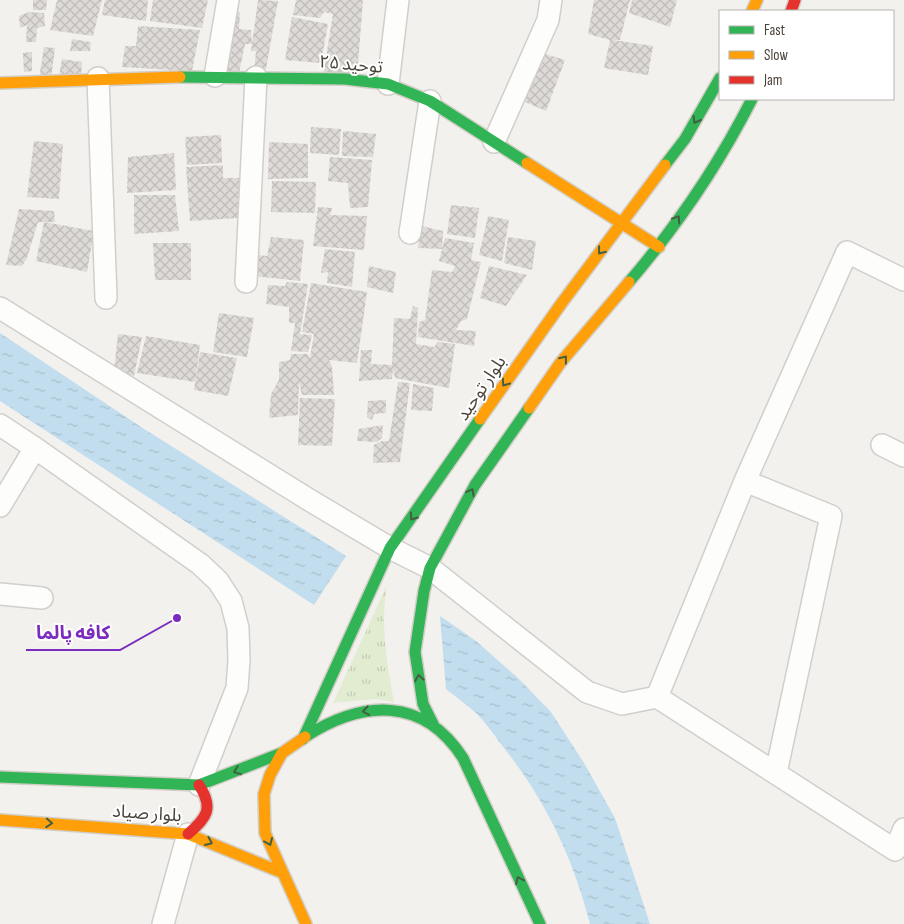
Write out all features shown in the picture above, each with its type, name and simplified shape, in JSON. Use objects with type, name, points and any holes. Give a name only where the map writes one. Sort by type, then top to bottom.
[{"type":"main road","name":"توحید ۲۵","points":[[0,83],[98,78],[215,76],[345,79],[388,84],[430,101],[542,174],[623,222],[658,247]]},
{"type":"main road","name":"بلوار توحید","points":[[303,739],[390,548],[561,304],[685,139],[719,80]]},
{"type":"main road","points":[[540,924],[463,758],[452,741],[433,724],[423,704],[415,652],[424,591],[430,568],[475,485],[561,362],[658,247],[734,135],[752,100]]},
{"type":"main road","name":"بلوار صیاد","points":[[0,776],[199,785],[282,753],[342,717],[372,710],[400,710],[433,724]]},
{"type":"main road","points":[[282,753],[267,784],[264,814],[265,834],[306,924]]},
{"type":"main road","points":[[188,834],[200,824],[208,812],[208,797],[199,785]]},
{"type":"main road","name":"بلوار صیاد","points":[[0,820],[188,834],[284,874]]},
{"type":"street","points":[[215,76],[228,0]]},
{"type":"street","points":[[388,84],[398,0]]},
{"type":"street","points":[[494,142],[548,20],[551,0]]},
{"type":"street","points":[[246,282],[256,77]]},
{"type":"street","points":[[98,78],[106,298]]},
{"type":"street","points":[[410,234],[430,101]]},
{"type":"street","points":[[656,697],[745,481],[847,252],[904,280]]},
{"type":"street","points":[[0,308],[390,548],[430,568],[587,692],[622,704],[656,697],[895,850],[904,828]]},
{"type":"street","points":[[0,425],[200,564],[218,581],[231,601],[238,628],[237,688],[199,785]]},
{"type":"street","points":[[882,445],[904,456]]},
{"type":"street","points":[[0,506],[35,448]]},
{"type":"street","points":[[745,481],[832,516],[776,773]]},
{"type":"street","points":[[0,594],[42,598]]},
{"type":"street","points":[[163,924],[188,834]]},
{"type":"green space","points":[[387,585],[384,629],[394,702],[376,699],[333,703]]},
{"type":"water","points":[[0,333],[141,427],[346,556],[314,605],[0,401]]},
{"type":"water","points":[[440,616],[476,641],[518,678],[551,712],[584,763],[615,818],[650,924],[590,924],[566,852],[543,806],[516,764],[483,720],[446,689]]},
{"type":"building","points":[[33,0],[47,0],[46,10],[33,10]]},
{"type":"building","points":[[57,0],[102,0],[93,36],[50,30]]},
{"type":"building","points":[[105,0],[148,0],[146,21],[102,15]]},
{"type":"building","points":[[153,0],[208,0],[202,28],[150,21]]},
{"type":"building","points":[[258,0],[278,1],[266,69],[254,72],[256,51],[251,51]]},
{"type":"building","points":[[296,0],[363,0],[357,77],[323,76],[333,14],[324,12],[320,18],[293,15]]},
{"type":"building","points":[[594,0],[630,0],[620,40],[613,40],[653,46],[648,75],[604,68],[610,40],[588,34]]},
{"type":"building","points":[[632,0],[677,0],[670,27],[629,13]]},
{"type":"building","points":[[229,11],[240,12],[239,29],[251,30],[252,44],[245,44],[239,73],[218,73]]},
{"type":"building","points":[[29,12],[44,13],[45,26],[37,28],[36,42],[26,42],[27,25],[20,28],[19,16]]},
{"type":"building","points":[[292,17],[328,24],[321,63],[285,60]]},
{"type":"building","points":[[138,26],[200,30],[192,71],[122,67],[125,46],[136,46]]},
{"type":"building","points":[[72,39],[91,42],[90,51],[70,51]]},
{"type":"building","points":[[44,47],[55,48],[51,79],[39,79]]},
{"type":"building","points":[[32,52],[32,71],[24,72],[23,53]]},
{"type":"building","points":[[542,53],[565,60],[546,111],[523,101]]},
{"type":"building","points":[[62,59],[82,62],[81,78],[59,76]]},
{"type":"building","points":[[311,127],[341,129],[339,155],[310,153]]},
{"type":"building","points":[[343,131],[376,134],[373,157],[342,156]]},
{"type":"building","points":[[221,135],[222,163],[187,165],[185,137]]},
{"type":"building","points":[[34,141],[63,144],[59,199],[27,197]]},
{"type":"building","points":[[269,142],[308,144],[308,178],[268,179]]},
{"type":"building","points":[[174,153],[176,190],[127,193],[128,157]]},
{"type":"building","points":[[330,157],[372,160],[368,207],[350,208],[348,183],[328,181]]},
{"type":"building","points":[[223,165],[223,178],[239,178],[239,218],[190,221],[186,167]]},
{"type":"building","points":[[272,181],[316,182],[315,213],[271,212]]},
{"type":"building","points":[[134,195],[175,195],[179,231],[134,234]]},
{"type":"building","points":[[451,205],[479,208],[475,238],[447,234]]},
{"type":"building","points":[[318,207],[332,208],[330,215],[367,216],[364,250],[313,246]]},
{"type":"building","points":[[19,209],[54,211],[55,222],[38,222],[27,258],[22,266],[6,265]]},
{"type":"building","points":[[488,216],[509,220],[502,261],[479,255]]},
{"type":"building","points":[[44,222],[94,231],[87,272],[36,261]]},
{"type":"building","points":[[421,226],[443,231],[442,249],[418,248]]},
{"type":"building","points":[[271,237],[304,240],[300,281],[246,275],[250,254],[267,256]]},
{"type":"building","points":[[508,237],[536,241],[532,270],[504,263]]},
{"type":"building","points":[[445,238],[474,243],[471,260],[481,262],[467,319],[461,321],[456,330],[476,331],[474,346],[418,337],[419,322],[425,320],[432,270],[452,272],[455,266],[439,261]]},
{"type":"building","points":[[153,243],[191,243],[191,280],[155,280]]},
{"type":"building","points":[[325,249],[355,252],[352,287],[327,283],[328,272],[321,273]]},
{"type":"building","points":[[369,266],[396,272],[393,293],[367,287]]},
{"type":"building","points":[[489,266],[527,275],[506,306],[480,298]]},
{"type":"building","points":[[287,282],[308,284],[300,334],[312,335],[308,352],[291,351],[295,323],[289,323],[289,307],[266,304],[268,285],[285,286]]},
{"type":"building","points":[[311,283],[367,292],[357,363],[329,360],[332,366],[334,395],[302,395],[299,382],[298,415],[269,418],[271,394],[279,380],[279,362],[290,360],[291,354],[308,354],[310,358],[314,334],[302,332]]},
{"type":"building","points":[[413,306],[418,308],[416,344],[434,347],[438,342],[455,344],[449,388],[395,378],[393,369],[392,379],[359,381],[361,350],[372,350],[371,364],[392,365],[394,318],[410,319]]},
{"type":"building","points":[[219,313],[254,318],[247,357],[213,352]]},
{"type":"building","points":[[118,334],[142,337],[134,376],[114,370]]},
{"type":"building","points":[[146,336],[200,345],[195,382],[137,373]]},
{"type":"building","points":[[200,352],[237,358],[228,396],[194,390]]},
{"type":"building","points":[[398,382],[410,383],[400,462],[373,463],[374,445],[382,441],[389,441]]},
{"type":"building","points":[[413,384],[434,388],[432,411],[411,410]]},
{"type":"building","points":[[300,398],[335,399],[332,446],[298,445]]},
{"type":"building","points":[[386,400],[386,413],[374,414],[372,420],[367,417],[368,401]]},
{"type":"building","points":[[383,425],[382,438],[377,442],[357,441],[359,429]]},
{"type":"traffic: fast","points":[[180,77],[345,79],[388,84],[430,101],[527,163]]},
{"type":"traffic: fast","points":[[665,165],[685,139],[719,80]]},
{"type":"traffic: fast","points":[[629,282],[696,194],[751,100]]},
{"type":"traffic: fast","points":[[433,724],[423,704],[415,652],[424,591],[430,568],[475,485],[529,408]]},
{"type":"traffic: fast","points":[[303,739],[390,548],[480,419]]},
{"type":"traffic: fast","points":[[305,737],[348,716],[369,711],[390,710],[410,714],[429,723],[447,738],[463,758],[540,924]]},
{"type":"traffic: fast","points":[[0,777],[199,785],[282,753]]},
{"type":"traffic: slow","points":[[752,10],[757,0]]},
{"type":"traffic: slow","points":[[0,83],[180,77]]},
{"type":"traffic: slow","points":[[527,163],[659,247]]},
{"type":"traffic: slow","points":[[480,419],[561,304],[665,165]]},
{"type":"traffic: slow","points":[[529,408],[561,362],[629,282]]},
{"type":"traffic: slow","points":[[305,737],[282,753],[270,775],[264,794],[265,833],[306,924]]},
{"type":"traffic: slow","points":[[0,820],[188,834],[283,873]]},
{"type":"traffic: jam","points":[[791,10],[795,0]]},
{"type":"traffic: jam","points":[[188,834],[200,823],[206,812],[206,800],[199,785]]},
{"type":"place","name":"کافه پالما","points":[[177,618]]}]
